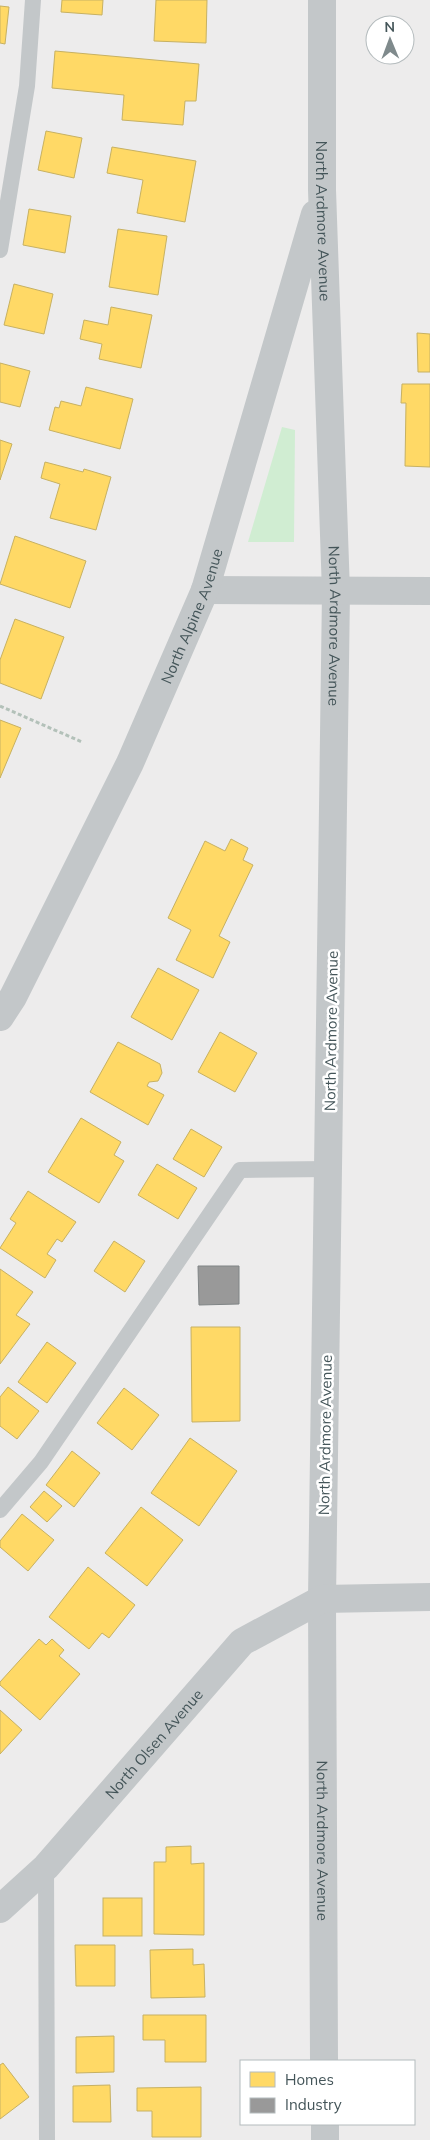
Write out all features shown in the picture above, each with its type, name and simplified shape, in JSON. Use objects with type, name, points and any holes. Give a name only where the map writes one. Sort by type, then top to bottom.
[{"type":"street","name":"North Ardmore Avenue","points":[[322,0],[322,190],[336,592],[322,1599],[324,2060]]},
{"type":"street","name":"North Alpine Avenue","points":[[0,1017],[13,997],[130,763],[205,590],[322,190]]},
{"type":"street","points":[[205,590],[336,592],[430,590]]},
{"type":"street","points":[[322,1599],[430,1597]]},
{"type":"street","name":"North Olsen Avenue","points":[[0,1909],[46,1867],[242,1642],[322,1599]]},
{"type":"street","points":[[324,2125],[325,2140]]},
{"type":"lane","points":[[0,250],[27,86],[33,0]]},
{"type":"lane","points":[[0,1510],[41,1462],[240,1170],[329,1169]]},
{"type":"lane","points":[[46,1867],[47,2140]]},
{"type":"path","points":[[0,706],[82,742]]},
{"type":"green space","points":[[282,427],[295,430],[294,542],[248,542]]},
{"type":"building: Homes","points":[[62,0],[103,0],[102,15],[61,12]]},
{"type":"building: Homes","points":[[156,0],[207,0],[206,43],[154,41]]},
{"type":"building: Homes","points":[[0,6],[9,7],[5,44],[0,43]]},
{"type":"building: Homes","points":[[55,51],[199,64],[196,101],[185,101],[183,125],[122,120],[124,95],[52,88]]},
{"type":"building: Homes","points":[[46,131],[82,138],[74,178],[38,170]]},
{"type":"building: Homes","points":[[112,147],[196,161],[185,222],[137,213],[143,180],[107,173]]},
{"type":"building: Homes","points":[[29,209],[71,216],[65,253],[23,245]]},
{"type":"building: Homes","points":[[118,229],[167,236],[158,295],[109,287]]},
{"type":"building: Homes","points":[[14,284],[53,294],[44,334],[4,325]]},
{"type":"building: Homes","points":[[111,307],[152,315],[141,368],[99,359],[102,344],[80,339],[84,320],[108,325]]},
{"type":"building: Homes","points":[[417,333],[430,334],[430,372],[418,372]]},
{"type":"building: Homes","points":[[0,363],[30,371],[20,407],[0,402]]},
{"type":"building: Homes","points":[[402,384],[430,384],[430,467],[405,466],[406,403],[401,403]]},
{"type":"building: Homes","points":[[86,387],[133,399],[120,449],[49,430],[55,407],[59,408],[61,401],[81,406]]},
{"type":"building: Homes","points":[[0,440],[12,444],[0,480]]},
{"type":"building: Homes","points":[[45,462],[83,472],[84,469],[111,477],[96,530],[50,518],[60,484],[41,478]]},
{"type":"building: Homes","points":[[15,536],[86,561],[70,608],[0,584]]},
{"type":"building: Homes","points":[[15,619],[64,637],[41,699],[0,683],[0,660]]},
{"type":"building: Homes","points":[[0,720],[21,728],[0,778]]},
{"type":"building: Homes","points":[[231,839],[248,848],[243,860],[253,865],[219,936],[230,942],[213,978],[176,960],[191,930],[168,918],[205,841],[225,851]]},
{"type":"building: Homes","points":[[158,968],[199,990],[172,1040],[131,1017]]},
{"type":"building: Homes","points":[[220,1032],[257,1053],[235,1092],[198,1072]]},
{"type":"building: Homes","points":[[118,1042],[160,1064],[162,1073],[158,1081],[149,1082],[147,1086],[164,1095],[148,1125],[90,1092]]},
{"type":"building: Homes","points":[[81,1118],[121,1142],[114,1155],[124,1161],[99,1203],[48,1172]]},
{"type":"building: Homes","points":[[191,1129],[222,1147],[204,1177],[173,1159]]},
{"type":"building: Homes","points":[[157,1164],[197,1188],[178,1219],[138,1195]]},
{"type":"building: Homes","points":[[28,1191],[76,1222],[62,1242],[57,1239],[47,1254],[56,1260],[45,1278],[0,1248],[16,1223],[10,1219]]},
{"type":"building: Homes","points":[[114,1241],[145,1261],[125,1292],[94,1271]]},
{"type":"building: Homes","points":[[0,1269],[33,1292],[16,1315],[30,1324],[0,1364]]},
{"type":"building: Homes","points":[[191,1327],[240,1327],[240,1421],[192,1422]]},
{"type":"building: Homes","points":[[47,1342],[76,1363],[47,1403],[18,1382]]},
{"type":"building: Homes","points":[[8,1387],[39,1411],[17,1439],[0,1426],[0,1397]]},
{"type":"building: Homes","points":[[124,1388],[159,1415],[132,1450],[97,1423]]},
{"type":"building: Homes","points":[[190,1438],[237,1471],[199,1526],[151,1493]]},
{"type":"building: Homes","points":[[72,1451],[100,1473],[74,1507],[46,1485]]},
{"type":"building: Homes","points":[[44,1491],[62,1506],[47,1522],[30,1507]]},
{"type":"building: Homes","points":[[141,1507],[183,1540],[147,1586],[105,1553]]},
{"type":"building: Homes","points":[[22,1514],[54,1540],[28,1571],[0,1547],[0,1541]]},
{"type":"building: Homes","points":[[88,1567],[135,1605],[109,1638],[102,1633],[89,1649],[49,1617]]},
{"type":"building: Homes","points":[[39,1639],[46,1645],[52,1639],[64,1650],[59,1656],[80,1674],[40,1720],[0,1685],[0,1682]]},
{"type":"building: Homes","points":[[0,1710],[22,1730],[0,1754]]},
{"type":"building: Homes","points":[[191,1846],[191,1864],[204,1863],[204,1935],[154,1934],[154,1862],[166,1862],[166,1847]]},
{"type":"building: Homes","points":[[103,1898],[142,1898],[142,1936],[103,1936]]},
{"type":"building: Homes","points":[[75,1945],[115,1945],[115,1986],[76,1986]]},
{"type":"building: Homes","points":[[193,1949],[193,1965],[204,1964],[205,1997],[151,1998],[150,1950]]},
{"type":"building: Homes","points":[[143,2015],[206,2015],[206,2062],[165,2062],[165,2040],[143,2040]]},
{"type":"building: Homes","points":[[114,2036],[114,2072],[76,2073],[76,2037]]},
{"type":"building: Homes","points":[[3,2063],[29,2097],[0,2119],[0,2065]]},
{"type":"building: Homes","points":[[110,2085],[111,2122],[73,2122],[73,2086]]},
{"type":"building: Homes","points":[[201,2087],[201,2137],[152,2137],[152,2111],[137,2111],[137,2088]]},
{"type":"building: Industry","points":[[198,1266],[239,1266],[239,1304],[199,1305]]}]
